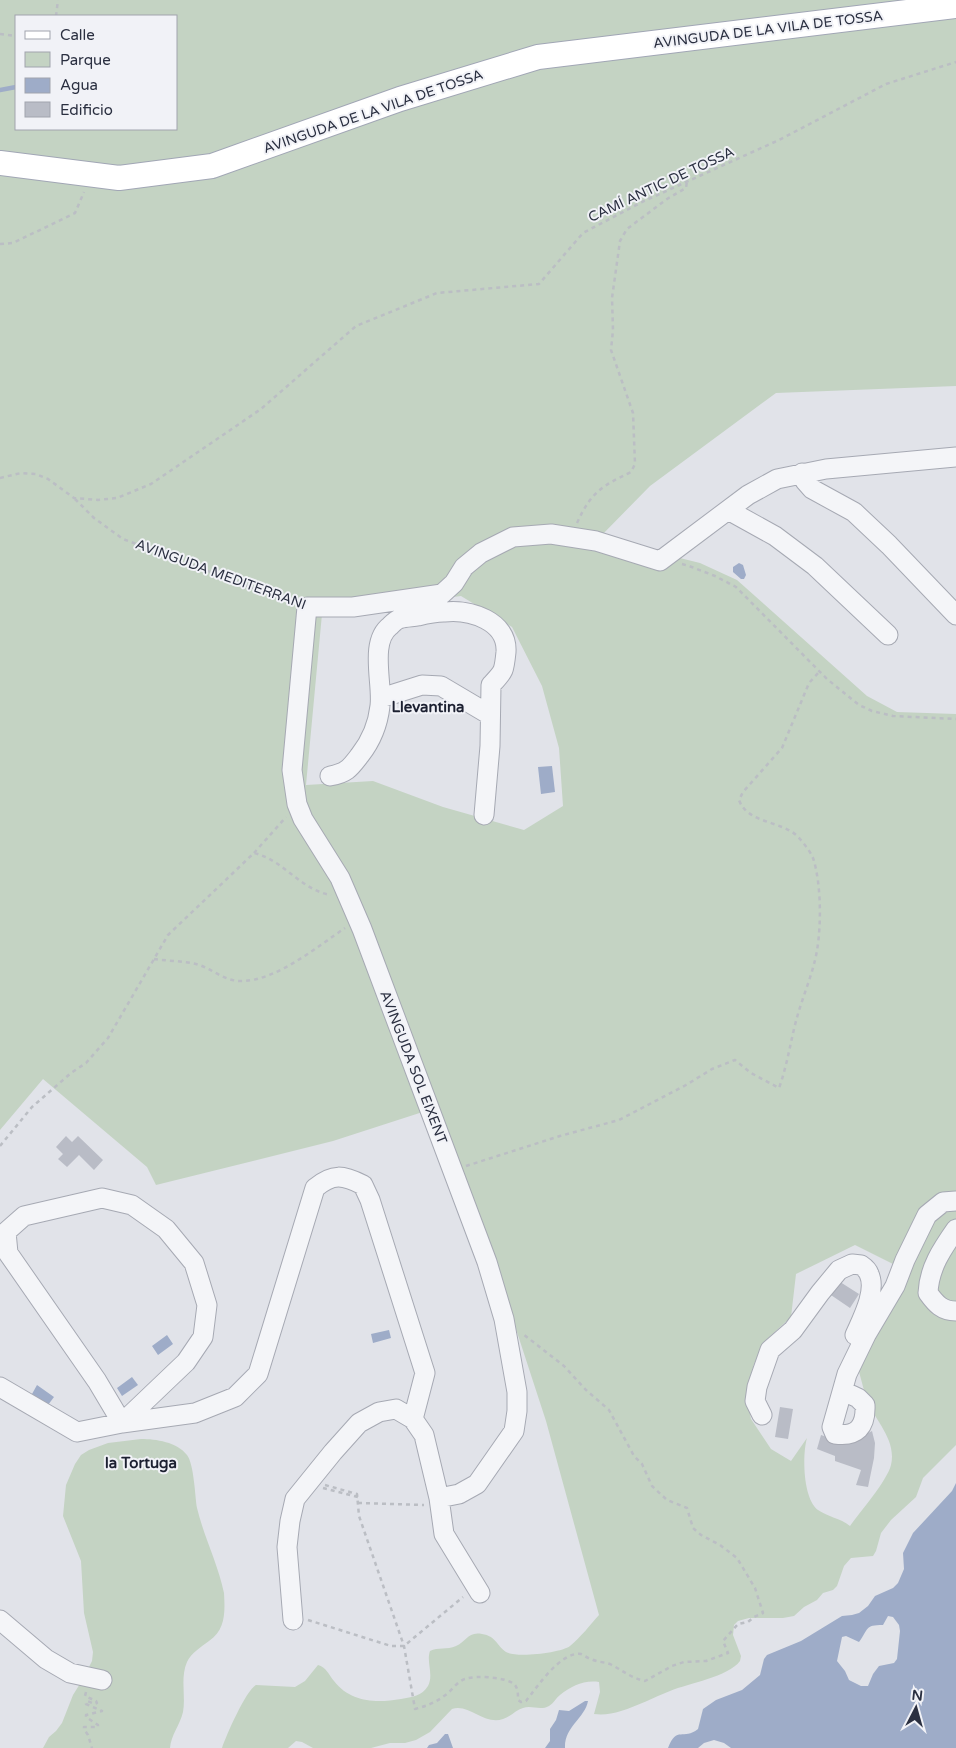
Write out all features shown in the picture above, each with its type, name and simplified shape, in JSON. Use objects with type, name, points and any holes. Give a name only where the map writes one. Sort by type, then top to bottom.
[{"type":"main road","name":"AVINGUDA DE LA VILA DE TOSSA","points":[[0,163],[119,178],[212,166],[400,99],[538,58],[956,6]]},
{"type":"street","points":[[444,603],[464,567],[481,553],[513,537],[550,534],[596,540],[660,561],[748,495],[777,479],[826,469],[956,457]]},
{"type":"street","points":[[802,473],[812,489],[854,512],[889,545],[956,615]]},
{"type":"street","points":[[728,510],[775,536],[815,566],[888,635]]},
{"type":"street","points":[[330,776],[344,774],[367,745],[376,726],[381,698],[378,650],[385,629],[398,619],[444,603],[490,622],[503,634],[506,649],[504,671],[490,685],[490,746],[484,815]]},
{"type":"street","name":"AVINGUDA MEDITERRANI","points":[[306,607],[444,603]]},
{"type":"street","name":"AVINGUDA SOL EIXENT","points":[[306,607],[292,770],[298,808],[347,892],[488,1262],[504,1319],[517,1392],[514,1431],[477,1484],[459,1494],[433,1501]]},
{"type":"street","points":[[381,698],[422,685],[441,686],[490,715]]},
{"type":"street","points":[[0,1387],[77,1432],[195,1413],[235,1398],[258,1374],[315,1188],[324,1181],[334,1177],[347,1177],[363,1185],[370,1200],[426,1373],[413,1419]]},
{"type":"street","points":[[102,1198],[132,1204],[166,1229],[194,1263],[207,1305],[203,1337],[186,1362],[122,1424],[97,1381],[8,1253],[6,1232],[24,1216],[102,1198]]},
{"type":"street","points":[[843,1391],[847,1374],[866,1336],[896,1286],[905,1260],[927,1215],[932,1209],[943,1202],[956,1201]]},
{"type":"street","points":[[956,1229],[943,1247],[931,1272],[928,1293],[941,1308],[946,1311],[956,1311]]},
{"type":"street","points":[[762,1415],[755,1401],[757,1387],[770,1350],[794,1330],[839,1270],[852,1264],[861,1265],[869,1273],[872,1288],[850,1353],[850,1371]]},
{"type":"street","points":[[293,1620],[287,1547],[295,1498],[359,1423],[379,1412],[396,1409],[413,1419],[424,1435],[433,1501],[444,1534],[478,1590]]},
{"type":"street","points":[[0,1620],[46,1659],[94,1685]]},
{"type":"path","points":[[56,15],[58,0]]},
{"type":"path","points":[[0,34],[15,36]]},
{"type":"path","name":"CAMÍ ANTIC DE TOSSA","points":[[74,498],[98,500],[117,498],[151,484],[261,409],[356,326],[437,293],[539,284],[583,233],[642,202],[778,140],[886,84],[956,62]]},
{"type":"path","points":[[0,244],[13,243],[76,213],[92,174]]},
{"type":"path","points":[[571,537],[585,506],[604,485],[631,472],[635,464],[633,413],[611,350],[613,330],[612,298],[620,241],[627,229],[667,199],[686,188],[687,181]]},
{"type":"path","points":[[0,478],[22,473],[36,474],[48,479],[74,498]]},
{"type":"path","name":"AVINGUDA MEDITERRANI","points":[[74,498],[94,518],[124,539],[306,607]]},
{"type":"path","points":[[660,561],[689,566],[736,587],[819,672],[859,704],[872,711],[893,716],[956,719]]},
{"type":"path","points":[[453,1170],[560,1136],[618,1120],[686,1085],[712,1069],[735,1060],[751,1073],[779,1088],[787,1066],[792,1036],[801,1003],[815,962],[820,921],[818,885],[813,859],[808,849],[798,837],[790,831],[754,816],[741,807],[738,800],[782,748],[809,683],[819,672]]},
{"type":"path","points":[[0,1146],[32,1108],[71,1073],[86,1063],[108,1038],[168,935],[298,808]]},
{"type":"path","points":[[254,853],[269,859],[311,889],[336,896],[347,892]]},
{"type":"path","points":[[154,959],[198,964],[220,976],[242,981],[264,977],[359,921]]},
{"type":"path","points":[[318,1485],[358,1494],[359,1516],[404,1646],[416,1709],[441,1698],[464,1679],[475,1677],[505,1680],[513,1683],[517,1688],[518,1700],[521,1702],[526,1701],[551,1671],[567,1657],[582,1654],[592,1660],[609,1664],[630,1676],[645,1681],[672,1666],[684,1662],[706,1661],[728,1653],[723,1641],[738,1624],[748,1622],[762,1613],[755,1588],[737,1558],[693,1528],[686,1508],[667,1500],[652,1486],[642,1464],[634,1456],[609,1410],[564,1366],[504,1319]]},
{"type":"path","points":[[358,1503],[433,1501]]},
{"type":"path","points":[[312,1622],[391,1646],[404,1646],[478,1590]]},
{"type":"path","points":[[92,1748],[84,1727],[98,1727],[98,1725],[86,1717],[86,1715],[102,1712],[86,1704],[87,1701],[97,1703],[85,1696],[94,1685]]},
{"type":"green space","points":[[0,0],[956,0],[956,386],[776,393],[650,486],[599,538],[700,563],[737,580],[867,696],[897,712],[956,714],[956,1445],[923,1478],[916,1497],[891,1520],[881,1533],[873,1556],[851,1558],[844,1566],[837,1586],[833,1590],[823,1593],[817,1600],[804,1607],[794,1616],[783,1618],[749,1618],[738,1621],[734,1625],[733,1635],[741,1656],[740,1661],[734,1667],[708,1679],[670,1691],[618,1712],[594,1714],[600,1692],[599,1682],[588,1682],[578,1684],[569,1689],[549,1706],[523,1708],[506,1718],[496,1720],[490,1720],[465,1709],[452,1709],[430,1732],[416,1740],[405,1743],[390,1743],[371,1748],[313,1748],[296,1741],[288,1748],[222,1748],[242,1704],[256,1685],[295,1687],[305,1681],[318,1665],[325,1669],[334,1681],[348,1694],[356,1697],[374,1701],[409,1698],[420,1694],[430,1682],[430,1651],[456,1646],[470,1635],[477,1633],[487,1635],[503,1650],[511,1654],[528,1655],[558,1651],[570,1646],[599,1615],[546,1421],[500,1280],[435,1108],[333,1141],[156,1185],[147,1167],[43,1079],[0,1130]],"holes":[[[461,596],[512,627],[542,686],[559,748],[563,806],[524,830],[443,807],[373,781],[306,785],[322,614]],[[855,1245],[893,1264],[881,1320],[857,1364],[866,1398],[888,1438],[892,1456],[891,1465],[879,1488],[850,1526],[818,1510],[809,1496],[804,1465],[807,1438],[791,1461],[771,1449],[751,1419],[748,1403],[748,1386],[754,1364],[765,1341],[791,1317],[796,1274]]]},
{"type":"green space","points":[[141,1439],[172,1444],[183,1451],[189,1459],[193,1473],[197,1508],[224,1593],[223,1620],[215,1637],[194,1653],[187,1662],[183,1681],[183,1712],[170,1748],[43,1748],[49,1737],[62,1723],[73,1695],[92,1661],[93,1652],[84,1613],[81,1561],[63,1516],[66,1485],[75,1464],[81,1455],[89,1450],[108,1443]]},
{"type":"water","points":[[739,563],[743,565],[746,575],[744,579],[741,579],[733,572],[733,567]]},
{"type":"water","points":[[552,766],[555,792],[541,794],[538,767]]},
{"type":"water","points":[[389,1330],[391,1338],[373,1343],[371,1334]]},
{"type":"water","points":[[167,1335],[173,1344],[158,1355],[152,1346]]},
{"type":"water","points":[[132,1377],[138,1385],[122,1396],[117,1388]]},
{"type":"water","points":[[37,1385],[54,1397],[48,1405],[32,1394]]},
{"type":"water","points":[[956,1483],[956,1748],[731,1748],[724,1743],[714,1740],[704,1743],[698,1748],[668,1748],[671,1741],[677,1735],[688,1734],[698,1729],[703,1709],[716,1700],[742,1690],[760,1675],[764,1659],[767,1655],[801,1641],[842,1616],[859,1613],[868,1606],[875,1596],[893,1588],[898,1583],[904,1569],[903,1553],[913,1533],[952,1491]],"holes":[[[888,1616],[893,1617],[899,1625],[900,1631],[897,1659],[894,1663],[879,1666],[868,1686],[861,1686],[849,1680],[837,1661],[842,1637],[846,1636],[859,1642],[870,1627],[883,1625]]]},
{"type":"water","points":[[588,1701],[586,1707],[571,1728],[565,1748],[545,1748],[550,1741],[550,1729],[556,1720],[559,1710],[569,1711]]},
{"type":"water","points":[[445,1734],[448,1734],[453,1748],[427,1748],[429,1745],[437,1743]]},
{"type":"building","points":[[66,1136],[72,1142],[78,1136],[103,1160],[94,1170],[79,1155],[67,1167],[58,1159],[63,1154],[56,1147]]},
{"type":"building","points":[[837,1280],[859,1294],[850,1308],[828,1293]]},
{"type":"building","points":[[780,1407],[793,1409],[788,1439],[775,1437]]},
{"type":"building","points":[[872,1431],[875,1443],[874,1458],[868,1487],[856,1485],[861,1470],[835,1461],[835,1456],[817,1449],[821,1435],[847,1444]]},
{"type":"waterway","points":[[0,90],[15,87]]},
{"type":"district","name":"Llevantina","points":[[428,707]]},
{"type":"district","name":"la Tortuga","points":[[141,1463]]}]
